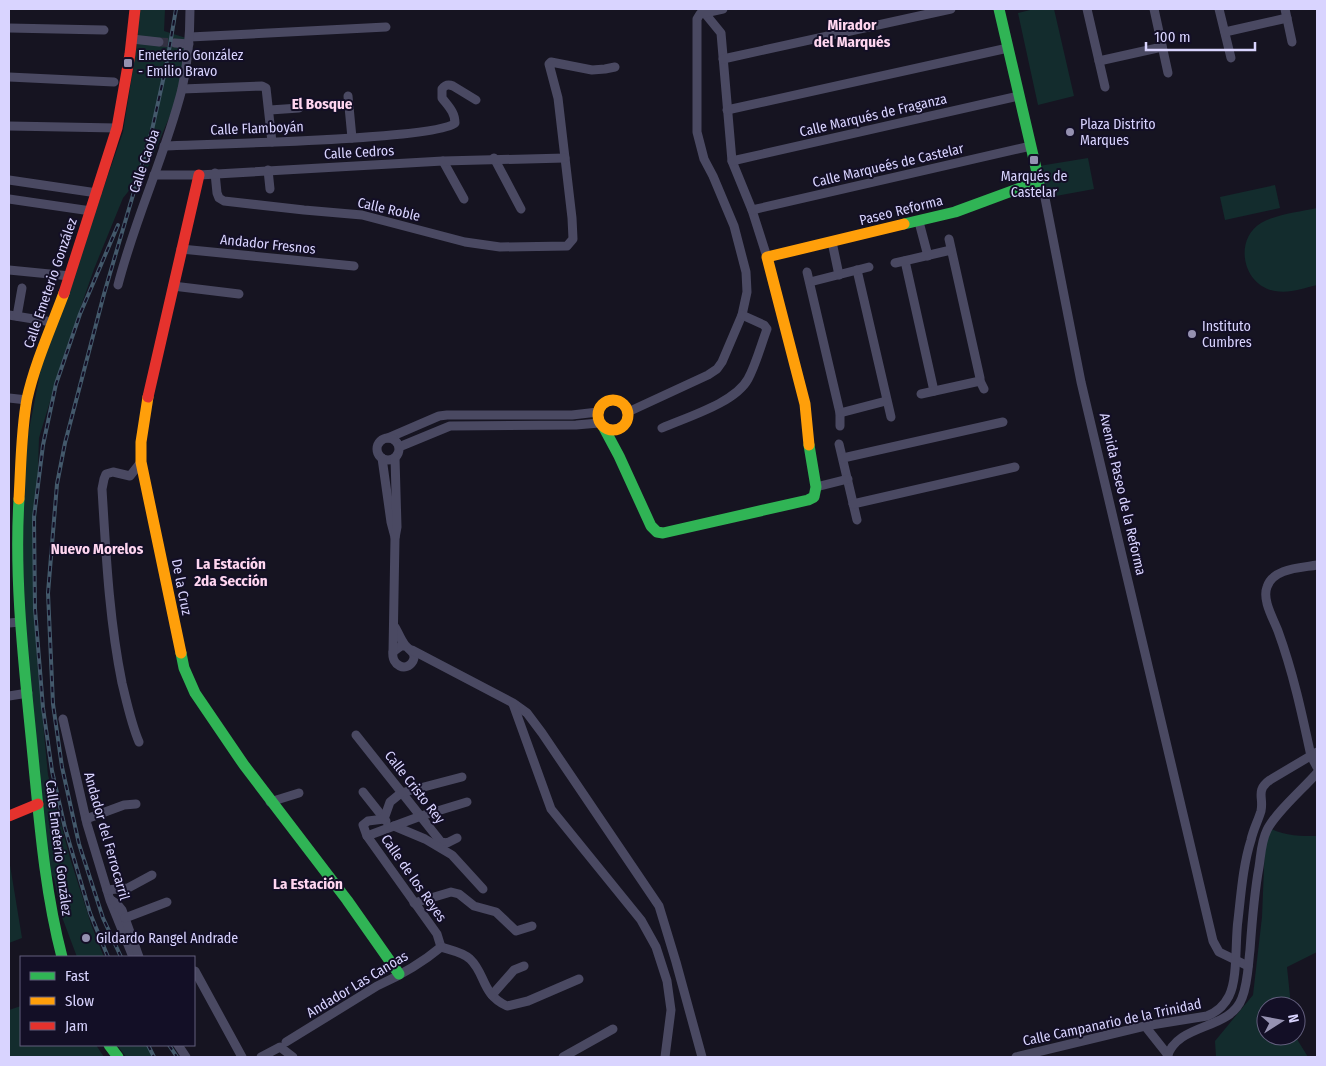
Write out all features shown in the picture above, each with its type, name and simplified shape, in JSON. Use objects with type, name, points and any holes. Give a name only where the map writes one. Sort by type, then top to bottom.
[{"type":"street","name":"Calle Emeterio González","points":[[62,956],[52,918],[38,804],[28,693],[14,623],[18,514],[27,400],[52,322],[70,276],[117,128],[132,39],[135,9]]},
{"type":"street","name":"Calle Caoba","points":[[118,285],[130,241],[182,89],[189,40],[190,9]]},
{"type":"street","points":[[628,412],[717,369],[722,362],[742,315],[747,292],[746,272],[734,226],[704,159],[697,132],[697,18],[703,11],[723,9]]},
{"type":"street","points":[[723,59],[951,9]]},
{"type":"street","name":"Avenida Paseo de la Reforma","points":[[999,9],[1039,181],[1045,198],[1081,382],[1214,942],[1219,952],[1248,966]]},
{"type":"street","points":[[1087,9],[1105,87]]},
{"type":"street","points":[[1154,9],[1168,73]]},
{"type":"street","points":[[1219,9],[1231,58]]},
{"type":"street","points":[[395,458],[391,460],[382,458],[378,454],[377,449],[383,440],[439,416],[572,415],[600,421],[610,430],[617,430],[624,426],[628,420],[628,412],[618,400],[609,400],[602,404],[600,421],[619,456],[651,526],[657,532],[663,533],[808,500],[814,497],[816,487],[810,454],[805,404],[767,256],[752,210],[732,161],[721,33],[703,11]]},
{"type":"street","points":[[1225,32],[1286,13],[1292,42]]},
{"type":"street","points":[[175,44],[189,40],[386,27]]},
{"type":"street","points":[[9,28],[104,30]]},
{"type":"street","points":[[132,39],[159,42]]},
{"type":"street","points":[[1099,61],[1162,47]]},
{"type":"street","points":[[727,110],[1008,48]]},
{"type":"street","points":[[565,158],[558,98],[549,62],[598,70],[615,67]]},
{"type":"street","points":[[9,77],[114,82]]},
{"type":"street","points":[[182,89],[262,86],[266,88],[270,110],[272,142]]},
{"type":"street","name":"Calle Flamboyán","points":[[164,146],[398,136],[447,127],[455,123],[455,117],[442,98],[444,86],[453,86],[476,100]]},
{"type":"street","points":[[348,96],[352,138]]},
{"type":"street","name":"Calle Marqués de Fraganza","points":[[732,161],[1019,96]]},
{"type":"street","points":[[270,110],[299,108]]},
{"type":"street","points":[[9,126],[117,128]]},
{"type":"street","name":"Calle Marqueés de Castelar","points":[[752,210],[1031,146]]},
{"type":"street","points":[[494,158],[521,209]]},
{"type":"street","name":"Calle Cedros","points":[[154,175],[199,175],[443,160],[565,158]]},
{"type":"street","name":"Calle Roble","points":[[215,173],[217,193],[219,198],[224,200],[362,215],[442,237],[500,247],[567,246],[573,239],[565,158]]},
{"type":"street","points":[[443,160],[464,199]]},
{"type":"street","points":[[268,170],[270,189]]},
{"type":"street","name":"De la Cruz","points":[[199,175],[150,382],[141,442],[141,462],[184,668],[195,693],[270,802],[347,900],[399,974]]},
{"type":"street","points":[[9,180],[97,193]]},
{"type":"street","name":"Paseo Reforma","points":[[767,256],[919,222],[972,207],[1039,181]]},
{"type":"street","points":[[9,199],[91,211]]},
{"type":"street","points":[[919,222],[928,256]]},
{"type":"street","points":[[920,394],[982,385],[949,239]]},
{"type":"street","points":[[832,242],[839,275]]},
{"type":"street","name":"Andador Fresnos","points":[[180,249],[354,266]]},
{"type":"street","points":[[895,263],[951,250]]},
{"type":"street","points":[[906,261],[934,391]]},
{"type":"street","points":[[810,282],[869,267]]},
{"type":"street","points":[[9,270],[70,276]]},
{"type":"street","points":[[857,270],[891,417]]},
{"type":"street","points":[[807,272],[840,413],[840,426]]},
{"type":"street","points":[[173,286],[239,294]]},
{"type":"street","points":[[22,288],[13,316],[52,322]]},
{"type":"street","points":[[662,428],[729,399],[740,390],[748,379],[767,329],[764,325],[742,315]]},
{"type":"street","points":[[9,398],[27,400]]},
{"type":"street","points":[[840,413],[886,401]]},
{"type":"street","points":[[399,447],[450,426],[576,425],[600,421]]},
{"type":"street","points":[[843,458],[1003,422]]},
{"type":"street","points":[[617,430],[619,456]]},
{"type":"street","points":[[388,438],[393,440],[399,447]]},
{"type":"street","points":[[839,444],[857,520]]},
{"type":"street","points":[[399,447],[395,458],[398,527],[395,538],[393,659],[397,665],[404,667],[411,664],[435,663]]},
{"type":"street","points":[[382,458],[395,538]]},
{"type":"street","points":[[138,738],[130,714],[119,666],[111,614],[102,489],[106,474],[113,472],[130,476],[141,462]]},
{"type":"street","points":[[853,504],[1015,467]]},
{"type":"street","points":[[816,487],[848,479]]},
{"type":"street","points":[[1317,565],[1280,573],[1273,577],[1267,586],[1266,595],[1294,678],[1317,767]]},
{"type":"street","points":[[394,624],[414,657],[411,664]]},
{"type":"street","points":[[394,652],[401,646],[409,648],[512,703],[527,713],[659,906],[702,1057]]},
{"type":"street","points":[[9,696],[28,693]]},
{"type":"street","points":[[512,703],[551,809],[642,920],[656,947],[663,964],[671,1010],[665,1057]]},
{"type":"street","name":"Andador del Ferrocarril","points":[[63,719],[86,819],[110,900],[133,956]]},
{"type":"street","points":[[526,741],[532,734],[542,733]]},
{"type":"street","name":"Calle Cristo Rey","points":[[356,735],[444,844],[457,838]]},
{"type":"street","name":"Calle Campanario de la Trinidad","points":[[1016,1057],[1146,1026],[1215,1013],[1230,996],[1233,982],[1237,923],[1244,875],[1250,841],[1261,809],[1261,790],[1264,785],[1314,754]]},
{"type":"street","name":"Calle Campanario de la Trinidad","points":[[1167,1056],[1171,1048],[1188,1034],[1221,1020],[1235,1010],[1241,1000],[1247,980],[1262,843],[1267,830],[1274,820],[1317,774]]},
{"type":"street","points":[[384,818],[390,802],[401,793],[462,777]]},
{"type":"street","points":[[363,792],[392,827],[425,839],[452,855],[483,889]]},
{"type":"street","points":[[270,802],[299,793]]},
{"type":"street","points":[[368,836],[421,816],[467,802]]},
{"type":"street","points":[[9,816],[38,804]]},
{"type":"street","points":[[86,819],[124,805],[136,804]]},
{"type":"street","points":[[1261,809],[1274,820]]},
{"type":"street","name":"Calle de los Reyes","points":[[384,818],[368,821],[363,825],[368,836],[437,934],[441,947]]},
{"type":"street","points":[[107,890],[128,888],[152,875]]},
{"type":"street","points":[[1244,875],[1257,879]]},
{"type":"street","points":[[414,903],[456,892],[474,906],[496,912],[516,931],[532,926]]},
{"type":"street","points":[[110,900],[118,904],[140,956]]},
{"type":"street","points":[[125,918],[167,902]]},
{"type":"street","points":[[441,947],[458,952],[469,958],[477,968],[486,988],[500,1003],[507,1006],[528,1001],[579,979]]},
{"type":"street","name":"Andador Las Canoas","points":[[286,1042],[377,986],[391,980],[429,957],[441,947]]},
{"type":"street","points":[[663,964],[672,965],[676,962]]},
{"type":"street","points":[[492,995],[514,970],[524,966]]},
{"type":"street","points":[[196,971],[242,1057]]},
{"type":"street","points":[[667,981],[673,978],[681,978]]},
{"type":"street","points":[[1146,1026],[1167,1056]]},
{"type":"street","points":[[563,1057],[613,1030]]},
{"type":"street","points":[[110,1046],[118,1057]]},
{"type":"street","points":[[179,1046],[186,1057]]},
{"type":"street","points":[[261,1057],[278,1047],[293,1057]]},
{"type":"green space","points":[[139,9],[165,9],[164,31],[186,38],[178,97],[148,167],[123,198],[94,269],[64,355],[39,438],[34,591],[37,661],[48,775],[70,858],[92,927],[104,956],[77,956],[62,917],[54,879],[49,868],[28,676],[21,570],[22,511],[28,435],[41,368],[123,132],[136,50]]},
{"type":"green space","points":[[1034,9],[1054,9],[1074,96],[1038,105],[1018,13]]},
{"type":"green space","points":[[1088,158],[1094,189],[1045,198],[1039,166]]},
{"type":"green space","points":[[1275,185],[1280,208],[1225,220],[1220,197]]},
{"type":"green space","points":[[1317,208],[1317,285],[1286,292],[1275,291],[1255,281],[1249,272],[1245,251],[1247,240],[1252,231],[1261,223],[1274,217]]},
{"type":"green space","points":[[1271,829],[1299,836],[1317,836],[1317,952],[1287,967],[1290,996],[1256,996],[1256,1046],[1301,1046],[1308,1057],[1216,1057],[1215,1041],[1253,995],[1262,917],[1265,843]]},
{"type":"green space","points":[[9,859],[22,938],[9,943]]},
{"type":"green space","points":[[20,1006],[20,1046],[97,1046],[104,1057],[9,1057],[9,1010]]},
{"type":"green space","points":[[118,1046],[147,1046],[153,1057],[126,1057]]},
{"type":"tunnel","points":[[159,42],[175,43]]},
{"type":"railway","points":[[121,956],[103,918],[79,844],[62,767],[53,704],[48,593],[57,484],[65,443],[104,294],[152,130],[176,9]]},
{"type":"railway","points":[[108,956],[90,913],[65,828],[52,771],[43,708],[35,609],[34,517],[43,445],[56,384],[80,314],[118,225]]},
{"type":"railway","points":[[148,1046],[154,1057]]},
{"type":"railway","points":[[170,1046],[177,1057]]},
{"type":"traffic: fast","points":[[904,224],[955,212],[1039,181],[999,9]]},
{"type":"traffic: fast","points":[[604,428],[651,526],[657,532],[663,533],[808,500],[814,497],[816,487],[809,445]]},
{"type":"traffic: fast","points":[[19,499],[19,592],[26,684],[43,852],[51,905],[62,956]]},
{"type":"traffic: fast","points":[[181,653],[184,668],[195,693],[244,765],[347,900],[399,974]]},
{"type":"traffic: fast","points":[[110,1046],[118,1057]]},
{"type":"traffic: slow","points":[[809,445],[805,404],[767,257],[904,224]]},
{"type":"traffic: slow","points":[[19,499],[22,436],[27,399],[39,359],[64,293]]},
{"type":"traffic: slow","points":[[148,397],[141,442],[141,462],[181,653]]},
{"type":"traffic: slow","points":[[613,400],[624,404],[628,415],[624,426],[613,430],[602,426],[598,415],[602,404],[613,400]]},
{"type":"traffic: jam","points":[[64,293],[117,128],[130,54],[135,9]]},
{"type":"traffic: jam","points":[[148,397],[199,175]]},
{"type":"traffic: jam","points":[[9,816],[38,804]]},
{"type":"place","name":"Emeterio González - Emilio Bravo","points":[[128,63]]},
{"type":"place","name":"Plaza Distrito Marques","points":[[1070,132]]},
{"type":"place","name":"Marqués de Castelar","points":[[1034,160]]},
{"type":"place","name":"Instituto Cumbres","points":[[1192,334]]},
{"type":"place","name":"Gildardo Rangel Andrade","points":[[86,938]]},
{"type":"district","name":"Mirador del Marqués","points":[[852,34]]},
{"type":"district","name":"El Bosque","points":[[322,104]]},
{"type":"district","name":"Nuevo Morelos","points":[[97,549]]},
{"type":"district","name":"La Estación 2da Sección","points":[[231,572]]},
{"type":"district","name":"La Estación","points":[[308,884]]}]
